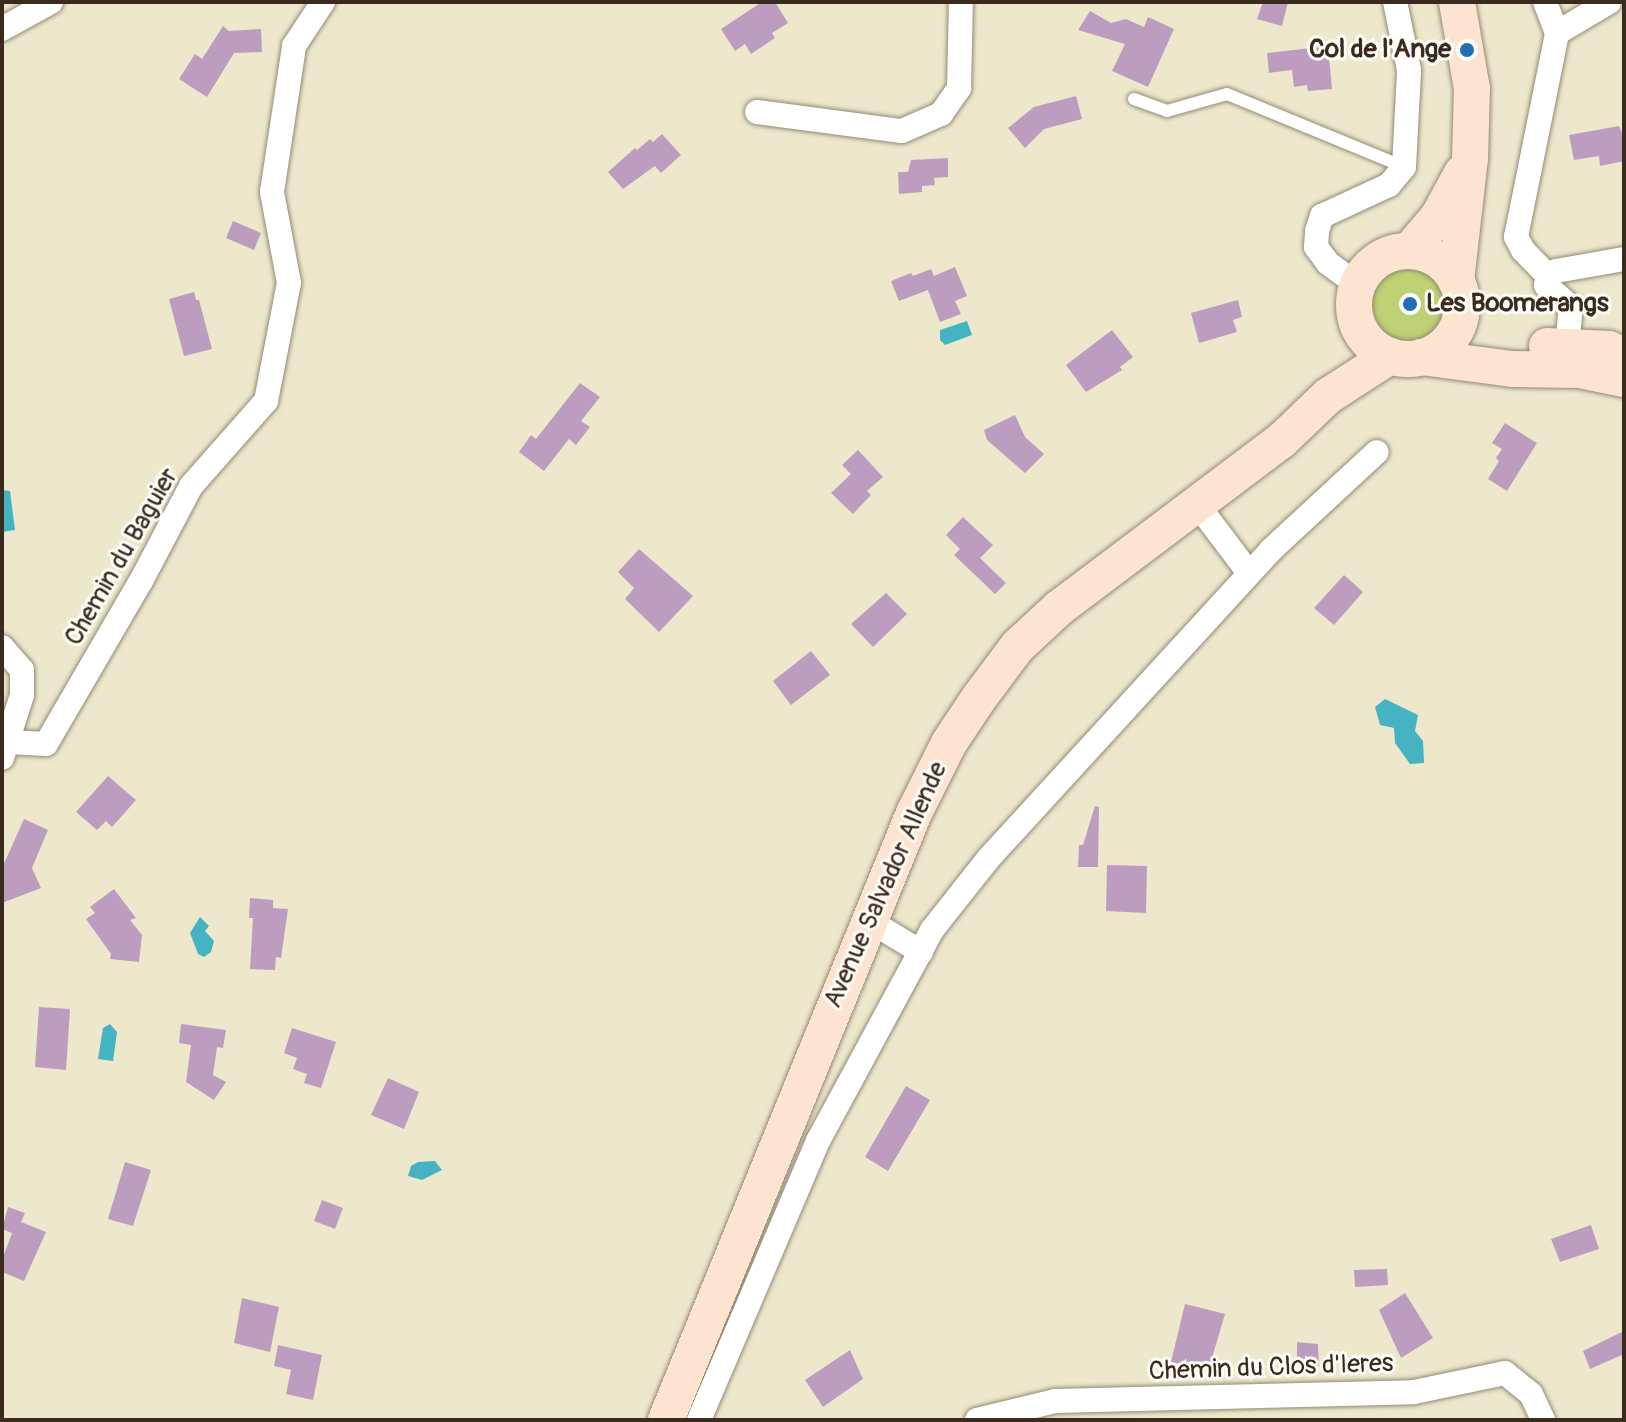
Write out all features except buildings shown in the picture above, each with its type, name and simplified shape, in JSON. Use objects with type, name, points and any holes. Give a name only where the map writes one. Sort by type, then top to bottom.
[{"type":"main road","points":[[1406,357],[1448,341],[1459,297],[1472,89],[1457,2]]},
{"type":"main road","points":[[1470,159],[1438,217],[1409,251],[1378,260],[1357,302],[1369,342],[1406,357],[1512,369],[1580,370],[1624,379]]},
{"type":"main road","points":[[1409,251],[1437,260],[1459,297],[1474,337],[1490,346],[1567,345],[1609,349],[1624,356]]},
{"type":"main road","name":"Avenue Salvador Allende","points":[[1328,396],[1357,302]]},
{"type":"main road","name":"Avenue Salvador Allende","points":[[666,1420],[868,920],[914,813],[949,743],[1017,647],[1108,568],[1281,441],[1328,396],[1406,357]]},
{"type":"street","points":[[2,29],[51,2]]},
{"type":"street","name":"Chemin du Baguier","points":[[2,647],[22,670],[22,695],[5,750],[46,744],[141,581],[191,486],[266,401],[289,283],[272,192],[294,46],[323,2]]},
{"type":"street","points":[[757,112],[902,131],[941,114],[959,88],[961,2]]},
{"type":"street","points":[[1357,302],[1316,247],[1319,223],[1322,216],[1389,185],[1404,167],[1409,70],[1395,2]]},
{"type":"street","points":[[1545,2],[1557,33],[1516,237],[1523,250],[1548,276]]},
{"type":"street","points":[[1557,33],[1609,2]]},
{"type":"street","points":[[1512,369],[1524,360],[1561,356],[1567,345],[1571,307],[1546,285],[1548,276],[1556,271],[1624,259]]},
{"type":"street","points":[[699,1420],[818,1141],[932,930],[988,859],[1249,573],[1377,452]]},
{"type":"street","points":[[1197,504],[1249,573]]},
{"type":"street","points":[[868,920],[921,952]]},
{"type":"street","name":"Chemin du Clos d'Ieres","points":[[977,1420],[1055,1401],[1414,1392],[1505,1373],[1531,1394],[1543,1420]]},
{"type":"lane","points":[[1134,99],[1167,111],[1227,94],[1404,167]]},
{"type":"green space","points":[[1399,265],[1415,265],[1429,271],[1440,282],[1446,304],[1440,326],[1429,337],[1415,343],[1399,343],[1385,337],[1374,326],[1368,312],[1368,296],[1374,282],[1385,271]]},
{"type":"water","points":[[967,321],[972,335],[945,345],[940,340],[940,330]]},
{"type":"water","points":[[2,490],[10,491],[15,530],[2,532]]},
{"type":"water","points":[[1385,699],[1418,715],[1415,731],[1423,741],[1424,763],[1410,764],[1395,743],[1394,728],[1380,725],[1375,707]]},
{"type":"water","points":[[200,917],[209,926],[205,931],[214,941],[211,952],[204,957],[198,954],[190,933]]},
{"type":"water","points":[[110,1024],[117,1032],[113,1061],[98,1059],[103,1028]]},
{"type":"water","points":[[435,1161],[442,1170],[422,1180],[408,1176],[411,1166],[418,1162]]},
{"type":"place","name":"Col de l'Ange","points":[[1467,50]]},
{"type":"place","name":"Les Boomerangs","points":[[1410,304]]}]
